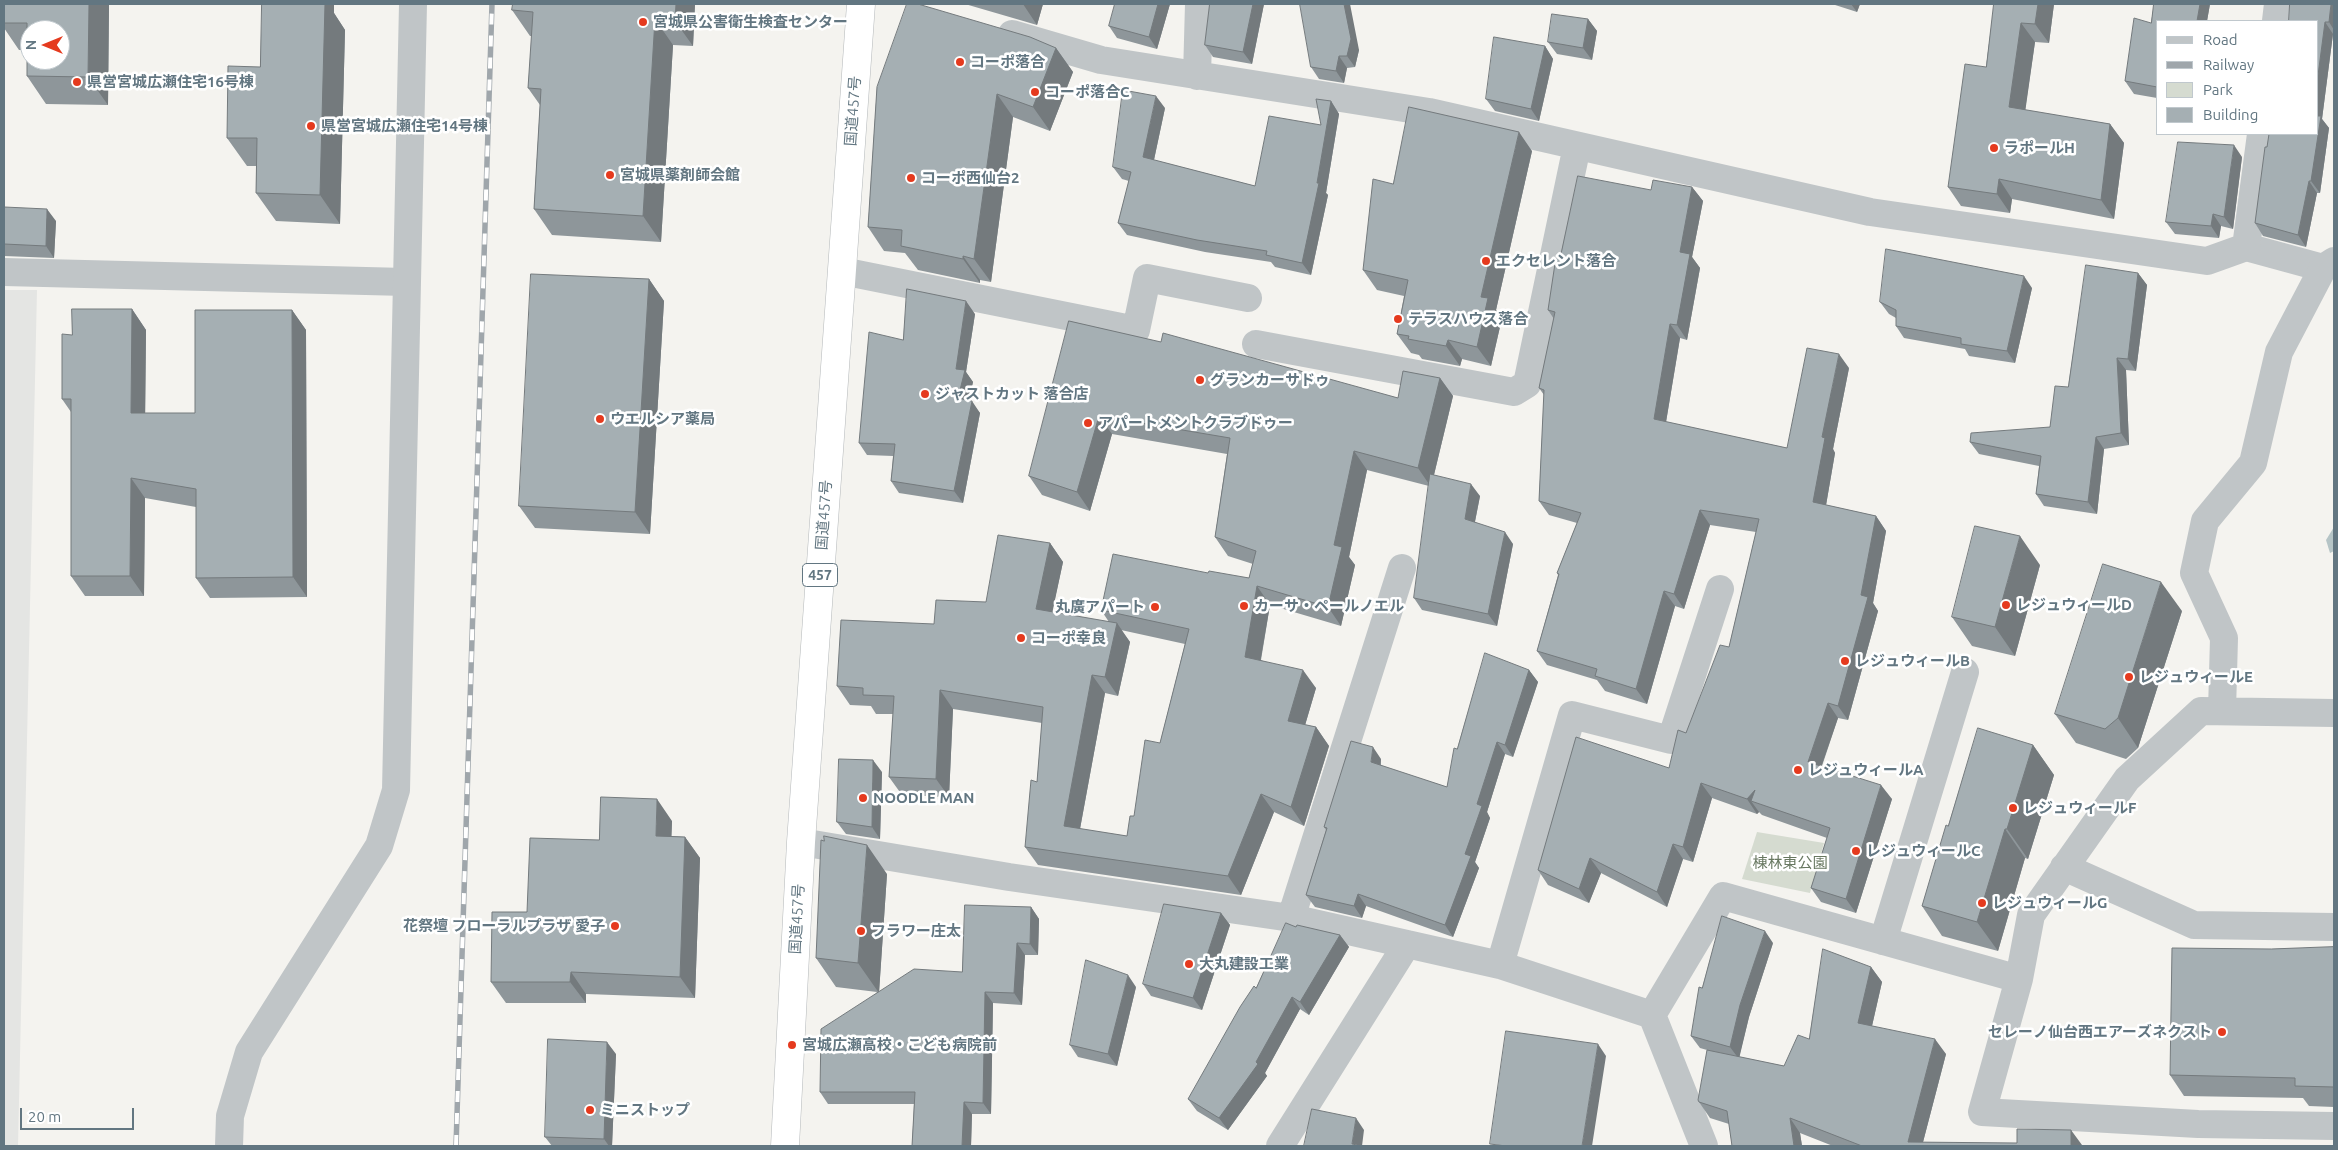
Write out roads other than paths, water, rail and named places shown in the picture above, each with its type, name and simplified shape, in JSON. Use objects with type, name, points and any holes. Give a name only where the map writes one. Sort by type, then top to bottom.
[{"type":"highway","name":"国道457号","points":[[786,1146],[801,842],[861,4]]},
{"type":"street","points":[[229,1146],[230,1116],[249,1052],[379,846],[396,790],[413,4]]},
{"type":"street","points":[[1197,76],[1199,4]]},
{"type":"street","points":[[2276,20],[2278,4]]},
{"type":"street","points":[[986,26],[1101,60],[1429,112],[1870,212],[2207,262],[2246,247],[2329,265],[2279,352],[2253,463],[2205,521],[2194,573],[2224,638],[2222,711]]},
{"type":"street","points":[[2246,247],[2261,135]]},
{"type":"street","points":[[1256,344],[1514,392],[1527,384],[1577,146]]},
{"type":"street","points":[[842,271],[1136,330],[1147,278],[1248,298]]},
{"type":"street","points":[[4,272],[406,282]]},
{"type":"street","points":[[1291,918],[1402,568]]},
{"type":"street","points":[[1500,965],[1572,714],[1671,740],[1720,589]]},
{"type":"street","points":[[1883,940],[1965,672]]},
{"type":"street","points":[[2334,713],[2201,710],[2127,779],[2031,915],[2019,979],[1982,1112],[2198,1135],[2334,1126]]},
{"type":"street","points":[[801,842],[1009,877],[1291,918],[1500,965],[1652,1015]]},
{"type":"street","points":[[2064,867],[2194,925],[2334,927]]},
{"type":"street","points":[[1652,1015],[1724,896],[2019,979]]},
{"type":"street","points":[[1280,1146],[1407,944]]},
{"type":"street","points":[[1652,1015],[1704,1146]]},
{"type":"railway","points":[[456,1146],[492,4]]},
{"type":"place","name":"宮城県公害衛生検査センター","points":[[643,22]]},
{"type":"place","name":"コーポ落合","points":[[960,62]]},
{"type":"place","name":"県営宮城広瀬住宅16号棟","points":[[77,82]]},
{"type":"place","name":"コーポ落合C","points":[[1035,92]]},
{"type":"place","name":"県営宮城広瀬住宅14号棟","points":[[311,126]]},
{"type":"place","name":"ラポールH","points":[[1994,148]]},
{"type":"place","name":"宮城県薬剤師会館","points":[[610,175]]},
{"type":"place","name":"コーポ西仙台2","points":[[911,178]]},
{"type":"place","name":"エクセレント落合","points":[[1486,261]]},
{"type":"place","name":"テラスハウス落合","points":[[1398,319]]},
{"type":"place","name":"グランカーサドゥ","points":[[1200,380]]},
{"type":"place","name":"ジャストカット 落合店","points":[[925,394]]},
{"type":"place","name":"ウエルシア薬局","points":[[600,419]]},
{"type":"place","name":"アパートメントクラブドゥー","points":[[1088,423]]},
{"type":"place","name":"レジュウィールD","points":[[2006,605]]},
{"type":"place","name":"カーサ・ペールノエル","points":[[1244,606]]},
{"type":"place","name":"丸廣アパート","points":[[1155,607]]},
{"type":"place","name":"コーポ幸良","points":[[1021,638]]},
{"type":"place","name":"レジュウィールB","points":[[1845,661]]},
{"type":"place","name":"レジュウィールE","points":[[2129,677]]},
{"type":"place","name":"レジュウィールA","points":[[1798,770]]},
{"type":"place","name":"NOODLE MAN","points":[[863,798]]},
{"type":"place","name":"レジュウィールF","points":[[2013,808]]},
{"type":"place","name":"レジュウィールC","points":[[1856,851]]},
{"type":"place","name":"レジュウィールG","points":[[1982,903]]},
{"type":"place","name":"花祭壇 フローラルプラザ 愛子","points":[[615,926]]},
{"type":"place","name":"フラワー庄太","points":[[861,931]]},
{"type":"place","name":"大丸建設工業","points":[[1189,964]]},
{"type":"place","name":"セレーノ仙台西エアーズネクスト","points":[[2222,1032]]},
{"type":"place","name":"宮城広瀬高校・こども病院前","points":[[792,1045]]},
{"type":"place","name":"ミニストップ","points":[[590,1110]]},
{"type":"park label","name":"棟林東公園","points":[[1790,863]]}]
